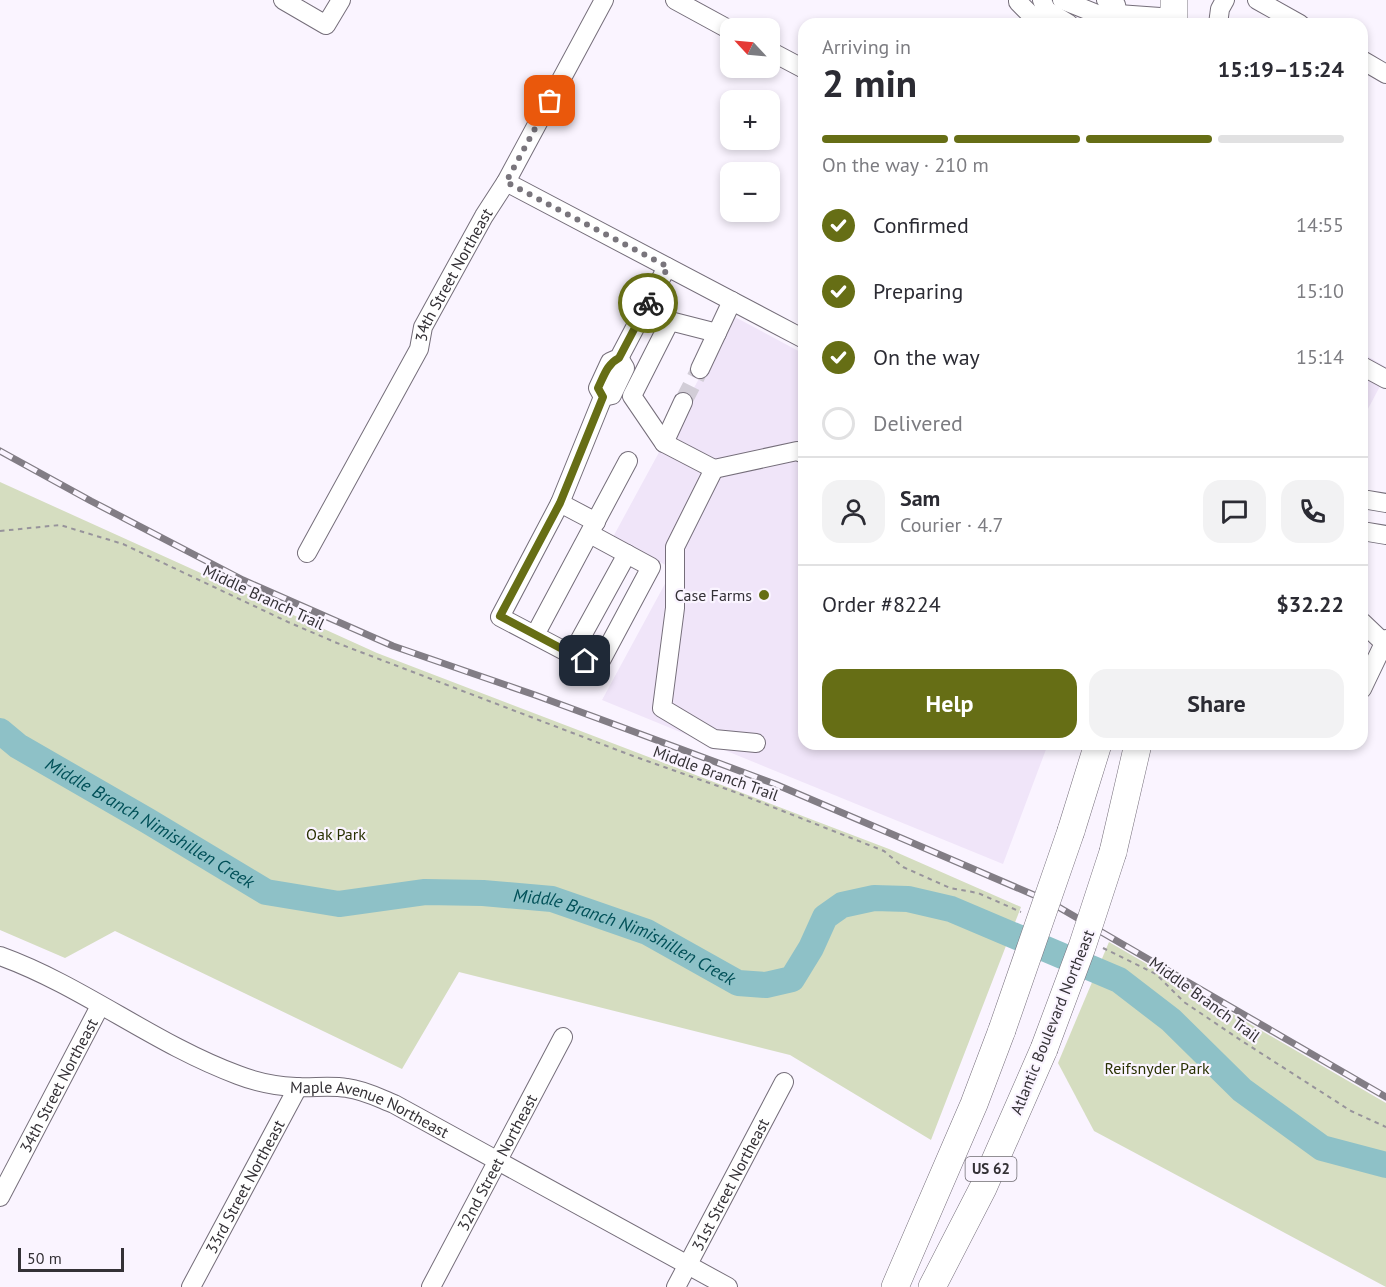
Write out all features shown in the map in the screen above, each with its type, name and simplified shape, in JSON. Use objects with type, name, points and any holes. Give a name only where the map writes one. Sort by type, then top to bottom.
[{"type":"highway","name":"US 62","points":[[895,1287],[969,1114],[1002,1030],[1071,831],[1096,750]]},
{"type":"highway","name":"Atlantic Boulevard Northeast","points":[[932,1287],[983,1188],[1044,1049],[1082,947],[1113,852],[1137,750]]},
{"type":"street","points":[[283,0],[326,25],[341,0]]},
{"type":"street","name":"34th Street Northeast","points":[[307,553],[419,349],[423,327],[484,216],[506,182],[604,0]]},
{"type":"street","points":[[676,0],[720,24]]},
{"type":"street","points":[[1018,0],[1034,18]]},
{"type":"street","points":[[1042,0],[1046,10],[1059,18]]},
{"type":"street","points":[[1062,0],[1112,18]]},
{"type":"street","points":[[1106,0],[1116,5],[1117,18]]},
{"type":"street","points":[[1219,18],[1225,0]]},
{"type":"street","points":[[1257,0],[1289,18]]},
{"type":"street","points":[[1127,18],[1173,9]]},
{"type":"street","points":[[780,56],[798,66]]},
{"type":"street","points":[[1368,64],[1386,74]]},
{"type":"street","points":[[506,182],[798,336]]},
{"type":"street","points":[[560,503],[627,554],[651,567],[597,668],[500,616],[560,503],[603,397],[598,388],[610,362],[619,358],[668,267]]},
{"type":"street","points":[[700,369],[732,301]]},
{"type":"street","points":[[717,333],[670,321],[632,396],[664,442],[714,469],[798,449]]},
{"type":"street","points":[[664,442],[683,402]]},
{"type":"street","points":[[535,635],[628,461]]},
{"type":"street","points":[[714,469],[675,547],[675,608],[662,708],[714,740],[756,743]]},
{"type":"street","points":[[1368,500],[1386,503]]},
{"type":"street","points":[[1368,532],[1386,535]]},
{"type":"street","points":[[572,654],[627,554]]},
{"type":"street","points":[[1368,627],[1385,641],[1368,676]]},
{"type":"street","name":"Maple Avenue Northeast","points":[[0,956],[27,967],[217,1067],[269,1083],[298,1087],[327,1086],[369,1093],[394,1104],[728,1287]]},
{"type":"street","name":"34th Street Northeast","points":[[0,1197],[100,1006]]},
{"type":"street","name":"32nd Street Northeast","points":[[431,1287],[563,1037]]},
{"type":"street","name":"31st Street Northeast","points":[[676,1287],[784,1082]]},
{"type":"street","name":"33rd Street Northeast","points":[[191,1287],[298,1087]]},
{"type":"path","name":"Middle Branch Trail","points":[[0,531],[60,525],[123,544],[337,643],[578,735],[732,790],[884,851],[891,855],[897,863],[950,888],[978,893],[1022,913]]},
{"type":"path","name":"Middle Branch Trail","points":[[1099,946],[1156,974],[1184,1002],[1242,1041],[1351,1111],[1386,1127]]},
{"type":"shaded area","points":[[733,316],[798,351],[798,750],[1046,750],[1003,864],[602,700],[673,569],[613,537]]},
{"type":"shaded area","points":[[1368,356],[1386,367],[1386,375],[1368,409]]},
{"type":"green space","name":"Oak Park","points":[[0,482],[377,653],[889,849],[1021,907],[931,1140],[790,1055],[459,972],[402,1069],[115,931],[65,958],[0,930]]},
{"type":"green space","name":"Reifsnyder Park","points":[[1109,942],[1386,1103],[1386,1287],[1094,1131],[1058,1063]]},
{"type":"waterway","name":"Middle Branch Nimishillen Creek","points":[[0,731],[18,746],[266,892],[339,904],[425,892],[483,893],[552,899],[647,932],[738,983],[766,985],[792,979],[811,948],[825,917],[842,905],[874,898],[908,899],[951,909],[1119,980],[1171,1020],[1242,1090],[1322,1148],[1386,1165]]},
{"type":"tunnel","points":[[683,402],[700,369]]},
{"type":"railway","points":[[0,451],[243,580],[393,646],[535,695],[775,784],[1048,901],[1386,1097]]},
{"type":"way so far","points":[[550,101],[506,182],[668,267],[648,303]]},
{"type":"place","name":"Case Farms","points":[[764,595]]},
{"type":"route","points":[[585,661],[500,616],[560,503],[603,397],[598,388],[610,362],[619,358],[648,303]]}]
